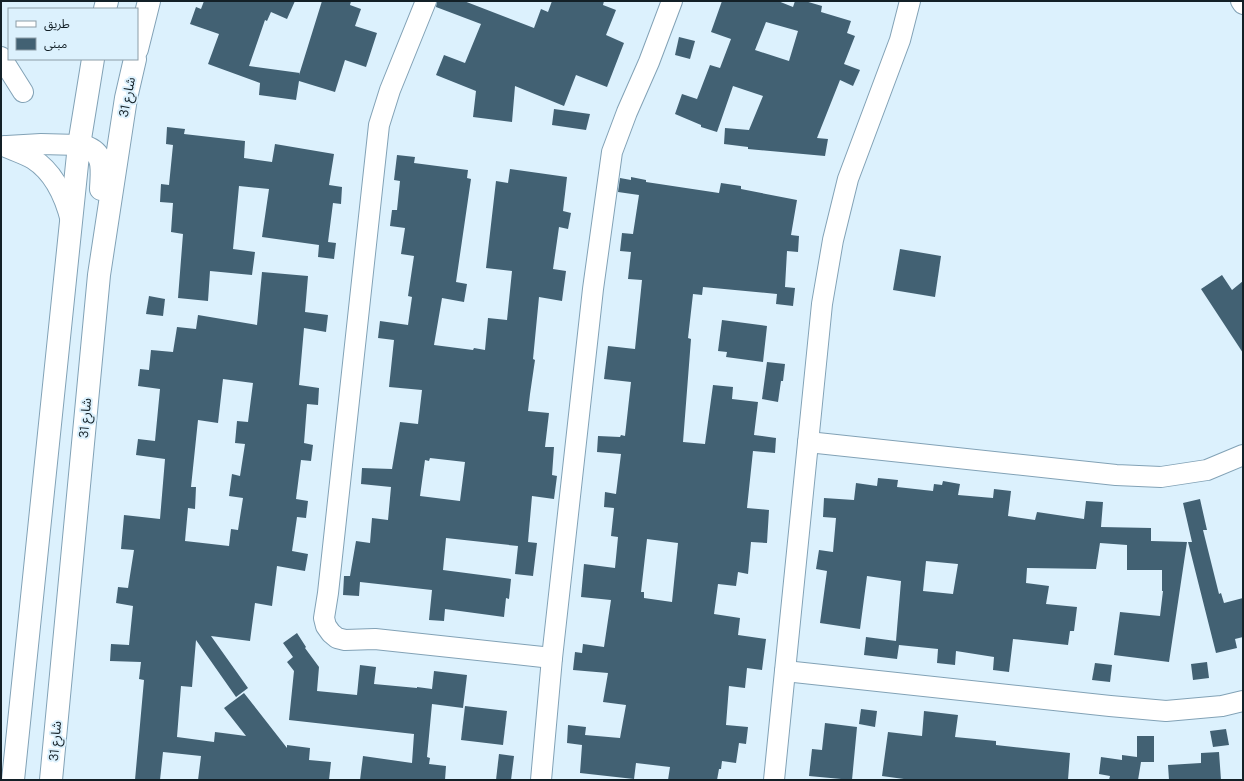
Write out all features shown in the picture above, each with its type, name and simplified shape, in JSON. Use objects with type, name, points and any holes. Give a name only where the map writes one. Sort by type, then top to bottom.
[{"type":"street","points":[[138,45],[149,1]]},
{"type":"street","points":[[426,1],[390,90],[379,125],[328,593],[324,618],[326,626],[331,633],[337,638],[345,640],[375,640],[552,658]]},
{"type":"street","points":[[540,780],[593,289],[612,152],[672,1]]},
{"type":"street","points":[[774,780],[822,304],[833,240],[848,179],[900,40],[910,1]]},
{"type":"street","points":[[1,57],[23,92]]},
{"type":"street","points":[[14,780],[78,145],[93,60]]},
{"type":"street","name":"شارع 31","points":[[51,780],[99,275],[126,98],[135,60]]},
{"type":"street","points":[[3,146],[41,144],[78,145],[88,147],[99,156],[102,163],[99,275]]},
{"type":"street","points":[[3,146],[33,159],[48,172],[59,187],[67,205],[71,224]]},
{"type":"street","points":[[808,442],[1116,474],[1162,477],[1207,470],[1243,455]]},
{"type":"street","points":[[785,671],[1166,711],[1222,706],[1243,701]]},
{"type":"building","points":[[204,1],[295,1],[287,19],[271,12],[267,21],[265,20],[249,66],[300,73],[322,1],[351,1],[350,5],[361,9],[355,26],[377,33],[366,67],[345,60],[335,92],[299,81],[296,100],[259,95],[260,83],[208,64],[219,34],[190,24],[196,7],[201,9]]},
{"type":"building","points":[[437,1],[464,1],[534,28],[541,9],[548,12],[552,1],[604,1],[603,5],[616,10],[606,35],[624,43],[607,87],[576,75],[564,106],[515,86],[512,122],[473,117],[476,91],[436,75],[444,55],[465,63],[481,24],[436,7]]},
{"type":"building","points":[[722,1],[778,1],[793,7],[795,1],[805,1],[822,6],[821,12],[851,21],[847,33],[855,36],[844,64],[860,70],[853,86],[840,80],[817,138],[828,139],[825,156],[748,149],[748,147],[724,144],[725,128],[749,130],[763,96],[733,86],[717,132],[701,127],[701,125],[675,114],[682,94],[697,99],[710,65],[720,68],[731,39],[711,32]],"holes":[[[766,22],[798,31],[789,61],[755,50]]]},
{"type":"building","points":[[679,37],[695,41],[690,59],[675,55]]},
{"type":"building","points":[[554,109],[590,114],[586,130],[552,125]]},
{"type":"building","points":[[167,127],[185,129],[184,134],[245,141],[244,158],[272,162],[275,144],[334,154],[329,185],[342,187],[341,204],[333,203],[328,242],[336,243],[334,259],[318,257],[319,245],[262,237],[269,189],[239,186],[233,249],[255,252],[252,275],[210,271],[208,301],[178,298],[183,234],[171,232],[173,203],[160,202],[161,184],[169,185],[173,145],[166,144]]},
{"type":"building","points":[[397,155],[415,157],[414,163],[468,170],[467,178],[471,179],[456,282],[467,284],[464,302],[442,298],[434,345],[485,350],[488,318],[507,320],[512,271],[486,268],[496,181],[508,183],[510,169],[567,177],[563,211],[571,213],[568,229],[559,227],[553,269],[566,271],[562,301],[539,297],[533,359],[535,360],[528,411],[549,413],[545,447],[554,447],[552,475],[557,476],[554,499],[532,496],[528,542],[537,543],[533,576],[515,574],[518,546],[446,538],[443,570],[511,579],[509,599],[506,598],[504,617],[445,609],[444,621],[429,620],[432,590],[360,582],[359,596],[343,595],[344,576],[350,576],[356,541],[370,543],[372,518],[388,520],[391,487],[361,484],[362,468],[392,469],[400,422],[418,424],[422,390],[389,387],[394,340],[378,338],[380,321],[408,325],[412,297],[408,296],[414,256],[401,254],[405,228],[390,226],[392,210],[397,210],[400,181],[394,180]],"holes":[[[430,458],[465,462],[460,501],[420,496],[425,460],[429,461]]]},
{"type":"building","points":[[631,177],[646,180],[646,182],[719,193],[721,183],[741,186],[741,189],[797,200],[791,235],[799,236],[798,252],[787,251],[785,287],[795,288],[793,306],[776,304],[777,294],[703,287],[702,295],[693,294],[688,338],[691,339],[683,442],[705,444],[713,385],[733,387],[732,399],[758,402],[754,435],[776,438],[775,453],[753,451],[747,508],[769,510],[767,543],[751,542],[748,574],[738,572],[736,586],[718,584],[714,614],[740,618],[738,635],[766,639],[762,670],[747,668],[745,688],[729,686],[726,725],[748,727],[746,744],[739,743],[736,763],[722,761],[717,780],[668,780],[670,767],[636,763],[634,779],[580,773],[582,745],[567,743],[568,725],[586,727],[585,735],[620,738],[626,705],[603,702],[608,673],[573,670],[575,652],[582,653],[583,644],[604,647],[611,600],[581,597],[584,564],[615,568],[618,537],[611,536],[614,508],[604,507],[605,492],[616,494],[621,454],[597,452],[598,436],[625,436],[631,382],[604,379],[608,346],[635,349],[642,280],[628,279],[631,252],[620,251],[622,233],[633,234],[639,195],[618,192],[620,178],[631,180]],"holes":[[[647,539],[678,543],[672,602],[644,598],[644,592],[641,592]]]},
{"type":"building","points":[[900,249],[941,256],[935,297],[893,290]]},
{"type":"building","points":[[262,272],[308,276],[305,312],[328,315],[326,332],[304,328],[299,385],[319,388],[318,405],[307,404],[304,443],[313,445],[311,461],[301,460],[296,499],[308,501],[306,518],[297,517],[292,551],[308,554],[305,571],[277,566],[272,606],[255,603],[250,641],[211,636],[248,688],[236,697],[196,640],[192,687],[181,686],[177,737],[214,742],[215,732],[246,736],[224,708],[244,693],[287,748],[287,745],[310,748],[309,760],[331,762],[329,780],[198,780],[201,756],[163,752],[160,780],[135,780],[144,680],[139,679],[141,662],[110,661],[111,644],[129,645],[133,606],[116,603],[118,587],[128,588],[134,550],[121,549],[124,515],[160,519],[165,459],[136,455],[138,439],[155,441],[160,389],[138,386],[140,369],[149,370],[151,350],[173,352],[177,327],[196,329],[198,315],[257,325]],"holes":[[[223,379],[253,383],[248,422],[237,421],[235,443],[245,444],[240,476],[232,474],[229,496],[243,498],[238,530],[231,529],[229,546],[185,541],[188,508],[195,509],[196,487],[191,487],[198,420],[218,423]]]},
{"type":"building","points":[[1222,275],[1232,290],[1243,281],[1243,353],[1201,289]]},
{"type":"building","points":[[149,296],[165,299],[163,316],[146,314]]},
{"type":"building","points":[[722,320],[767,326],[763,362],[726,357],[727,352],[718,351]]},
{"type":"building","points":[[767,362],[785,364],[778,402],[762,399]]},
{"type":"building","points":[[878,478],[898,480],[897,487],[933,491],[934,484],[942,485],[943,481],[960,484],[958,495],[993,498],[994,489],[1011,491],[1008,516],[1035,520],[1037,512],[1084,519],[1086,501],[1103,502],[1101,527],[1151,528],[1151,541],[1187,542],[1169,662],[1114,655],[1120,612],[1160,616],[1163,591],[1162,570],[1127,570],[1127,545],[1100,543],[1096,569],[1027,568],[1026,583],[1049,586],[1046,604],[1077,607],[1074,631],[1070,631],[1068,645],[1013,639],[1009,672],[993,670],[994,657],[956,651],[955,665],[937,663],[938,649],[899,645],[897,659],[864,655],[866,637],[896,641],[901,581],[867,576],[860,629],[820,623],[827,571],[816,569],[819,550],[833,552],[836,518],[823,517],[824,498],[854,500],[856,483],[877,486]],"holes":[[[926,561],[958,564],[953,594],[923,591]]]},
{"type":"building","points":[[1200,499],[1207,530],[1203,530],[1219,594],[1221,593],[1224,603],[1243,598],[1243,637],[1235,639],[1237,648],[1216,653],[1188,542],[1192,542],[1183,503]]},
{"type":"building","points":[[297,633],[306,647],[305,648],[319,667],[317,691],[357,695],[360,665],[376,667],[374,684],[432,689],[434,671],[467,675],[463,708],[432,704],[427,757],[430,758],[429,764],[446,766],[445,780],[360,780],[363,756],[412,763],[414,734],[289,720],[294,671],[287,662],[293,657],[283,643]]},
{"type":"building","points":[[1207,662],[1209,678],[1193,680],[1191,664]]},
{"type":"building","points":[[1095,663],[1112,665],[1110,682],[1092,680]]},
{"type":"building","points":[[465,706],[507,711],[503,745],[461,740]]},
{"type":"building","points":[[861,709],[877,711],[875,727],[859,724]]},
{"type":"building","points":[[924,711],[958,715],[955,737],[996,741],[996,745],[1070,753],[1068,780],[911,780],[882,776],[888,732],[922,736]]},
{"type":"building","points":[[825,723],[857,727],[852,780],[809,776],[812,749],[822,750]]},
{"type":"building","points":[[1226,729],[1229,745],[1213,747],[1210,731]]},
{"type":"building","points":[[1137,736],[1154,736],[1154,762],[1141,762],[1138,780],[1109,780],[1110,776],[1099,774],[1101,757],[1122,760],[1122,755],[1137,757]]},
{"type":"building","points":[[1219,752],[1221,780],[1169,780],[1168,765],[1201,763],[1201,753]]},
{"type":"building","points":[[499,754],[514,756],[511,780],[496,780]]}]
